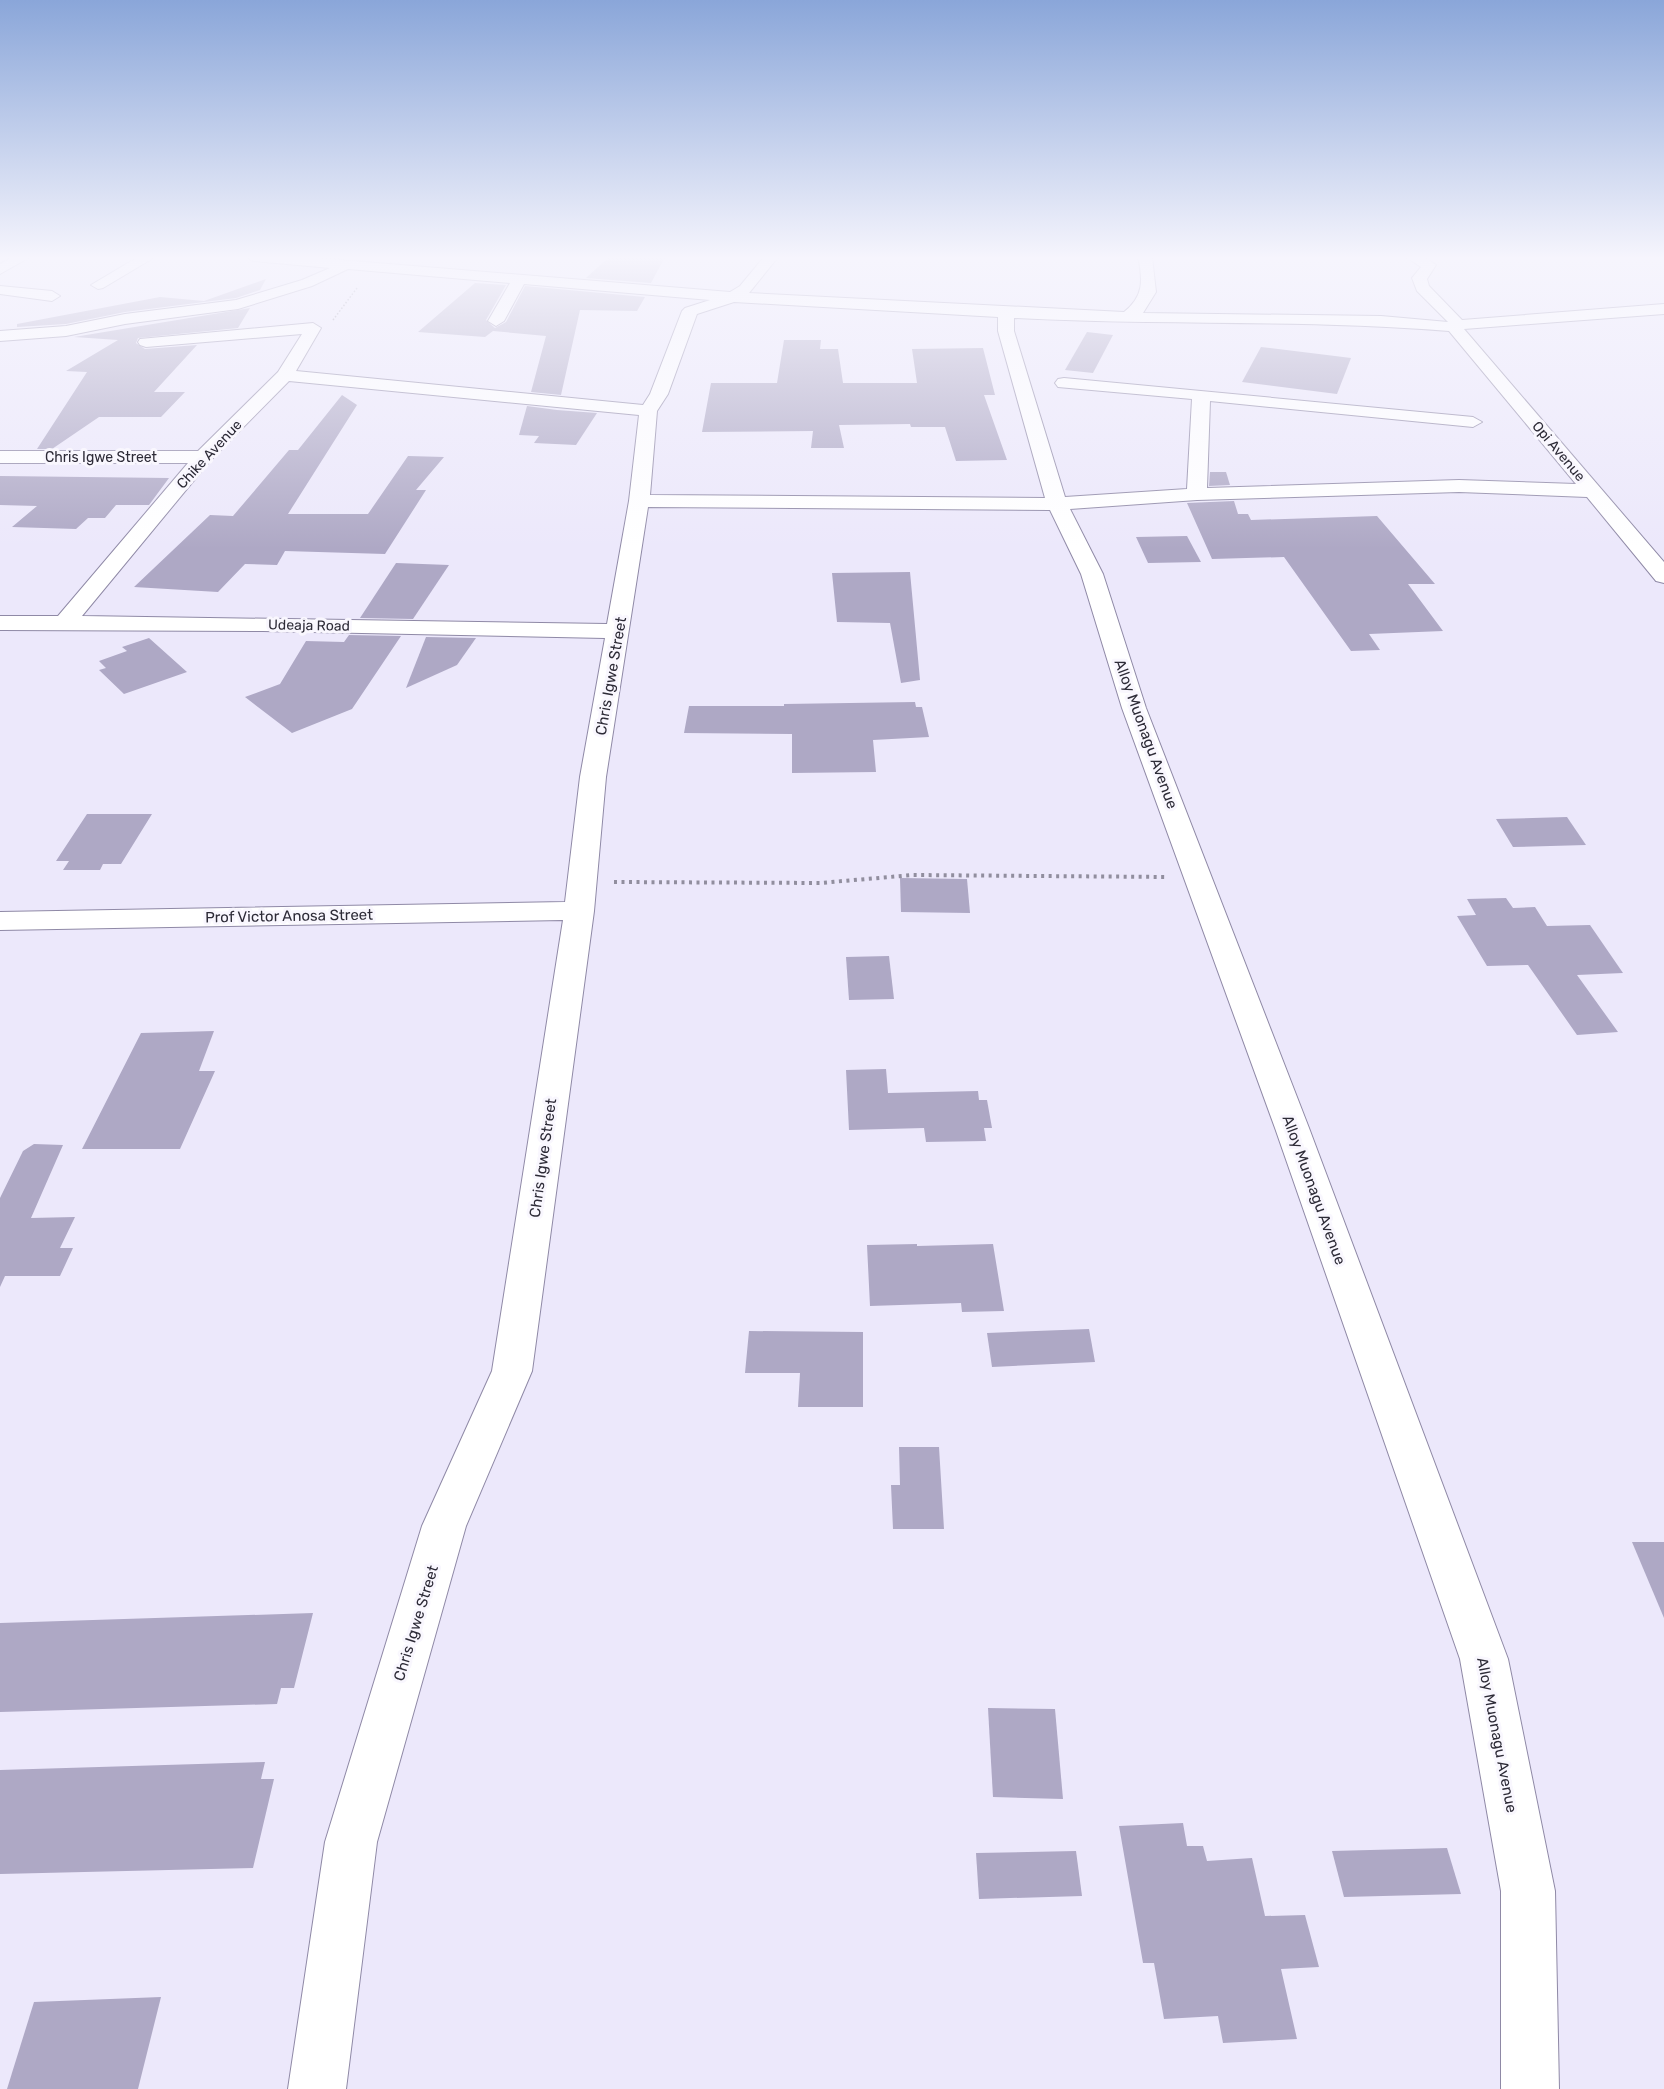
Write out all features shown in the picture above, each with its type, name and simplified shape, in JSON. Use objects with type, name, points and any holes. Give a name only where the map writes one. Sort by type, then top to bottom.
[{"type":"street","name":"Chike Avenue","points":[[65,623],[202,457],[285,375],[297,354]]},
{"type":"street","name":"Chris Igwe Street","points":[[317,2089],[351,1842],[444,1526],[512,1371],[580,897],[593,777],[639,501],[648,411],[659,394],[674,354]]},
{"type":"street","name":"Alloy Muonagu Avenue","points":[[1013,354],[1057,504],[1092,574],[1134,708],[1292,1128],[1484,1659],[1528,1891],[1530,2089]]},
{"type":"street","name":"Opi Avenue","points":[[1480,354],[1664,576]]},
{"type":"street","points":[[285,375],[648,411]]},
{"type":"street","points":[[1064,383],[1201,394],[1473,422]]},
{"type":"street","points":[[1197,494],[1201,394]]},
{"type":"street","name":"Chris Igwe Street","points":[[0,457],[202,457]]},
{"type":"street","points":[[639,501],[1057,504],[1197,494],[1459,486],[1593,491]]},
{"type":"street","name":"Udeaja Road","points":[[0,623],[263,624],[619,631]]},
{"type":"street","name":"Prof Victor Anosa Street","points":[[0,921],[580,897]]},
{"type":"path","points":[[580,897],[820,883],[913,875],[1198,877]]},
{"type":"building","points":[[94,354],[188,354],[154,392],[185,392],[161,417],[99,417],[52,449],[37,449],[87,372],[66,371]]},
{"type":"building","points":[[541,354],[570,354],[561,395],[531,392]]},
{"type":"building","points":[[782,354],[839,354],[843,383],[917,383],[913,354],[985,354],[995,395],[984,395],[1007,460],[956,461],[945,427],[911,427],[910,424],[839,425],[844,448],[811,448],[813,431],[702,432],[711,383],[777,383]]},
{"type":"building","points":[[1074,354],[1103,354],[1093,373],[1065,370]]},
{"type":"building","points":[[1257,354],[1322,354],[1351,358],[1337,394],[1242,382]]},
{"type":"building","points":[[342,395],[357,405],[288,514],[368,514],[408,456],[444,457],[416,490],[426,490],[385,554],[285,551],[277,565],[245,564],[218,592],[134,587],[210,515],[233,516],[289,450],[298,450]]},
{"type":"building","points":[[527,406],[597,413],[576,445],[534,443],[539,436],[519,435]]},
{"type":"building","points":[[1210,472],[1226,472],[1230,485],[1209,486]]},
{"type":"building","points":[[0,476],[169,478],[149,505],[116,505],[105,518],[88,518],[76,529],[12,527],[37,506],[0,505]]},
{"type":"building","points":[[1234,501],[1238,514],[1248,514],[1251,520],[1377,516],[1435,584],[1408,584],[1443,631],[1369,634],[1380,650],[1351,651],[1284,557],[1212,559],[1187,503]]},
{"type":"building","points":[[1187,536],[1201,562],[1148,563],[1136,537]]},
{"type":"building","points":[[396,563],[449,565],[413,619],[360,618]]},
{"type":"building","points":[[910,572],[920,680],[901,683],[890,623],[837,622],[832,573]]},
{"type":"building","points":[[349,635],[401,636],[352,709],[292,733],[245,697],[280,684],[306,641],[344,642]]},
{"type":"building","points":[[426,637],[476,638],[457,665],[406,688]]},
{"type":"building","points":[[149,638],[187,672],[124,694],[99,670],[106,668],[99,661],[127,651],[122,647]]},
{"type":"building","points":[[915,702],[916,707],[922,707],[929,737],[873,740],[876,772],[792,773],[792,734],[684,733],[689,706]]},
{"type":"building","points":[[87,814],[152,814],[121,864],[103,864],[100,870],[63,870],[69,861],[56,861]]},
{"type":"building","points":[[1567,817],[1586,845],[1513,847],[1496,819]]},
{"type":"building","points":[[900,878],[967,879],[970,913],[901,912]]},
{"type":"building","points":[[1506,898],[1513,908],[1535,907],[1547,926],[1590,925],[1623,973],[1577,975],[1618,1032],[1577,1035],[1528,965],[1487,966],[1457,916],[1476,915],[1467,899]]},
{"type":"building","points":[[889,956],[894,999],[849,1000],[846,957]]},
{"type":"building","points":[[214,1031],[199,1071],[215,1071],[180,1149],[82,1149],[141,1033]]},
{"type":"building","points":[[886,1069],[888,1093],[978,1091],[979,1100],[987,1100],[992,1128],[984,1128],[986,1141],[926,1142],[924,1128],[849,1130],[846,1070]]},
{"type":"building","points":[[34,1144],[63,1145],[31,1218],[75,1217],[60,1248],[73,1248],[60,1276],[5,1276],[0,1287],[0,1198],[23,1151]]},
{"type":"building","points":[[917,1244],[917,1246],[993,1244],[1004,1311],[962,1312],[961,1303],[870,1306],[867,1245]]},
{"type":"building","points":[[1089,1329],[1095,1362],[992,1367],[987,1333]]},
{"type":"building","points":[[749,1331],[863,1332],[863,1407],[798,1407],[800,1373],[745,1373]]},
{"type":"building","points":[[899,1447],[939,1447],[944,1529],[893,1529],[891,1485],[900,1485]]},
{"type":"building","points":[[1632,1542],[1664,1542],[1664,1618]]},
{"type":"building","points":[[313,1613],[294,1688],[281,1688],[277,1704],[0,1712],[0,1623]]},
{"type":"building","points":[[988,1708],[1055,1709],[1063,1799],[993,1797]]},
{"type":"building","points":[[265,1762],[261,1779],[274,1779],[253,1868],[0,1874],[0,1770]]},
{"type":"building","points":[[1183,1823],[1187,1846],[1203,1846],[1207,1861],[1252,1858],[1265,1916],[1305,1915],[1319,1967],[1281,1969],[1297,2039],[1223,2043],[1218,2016],[1164,2019],[1154,1963],[1143,1963],[1119,1826]]},
{"type":"building","points":[[1447,1848],[1461,1894],[1344,1897],[1332,1851]]},
{"type":"building","points":[[1076,1851],[1082,1896],[979,1899],[976,1853]]},
{"type":"building","points":[[161,1997],[138,2089],[7,2089],[34,2002]]}]
